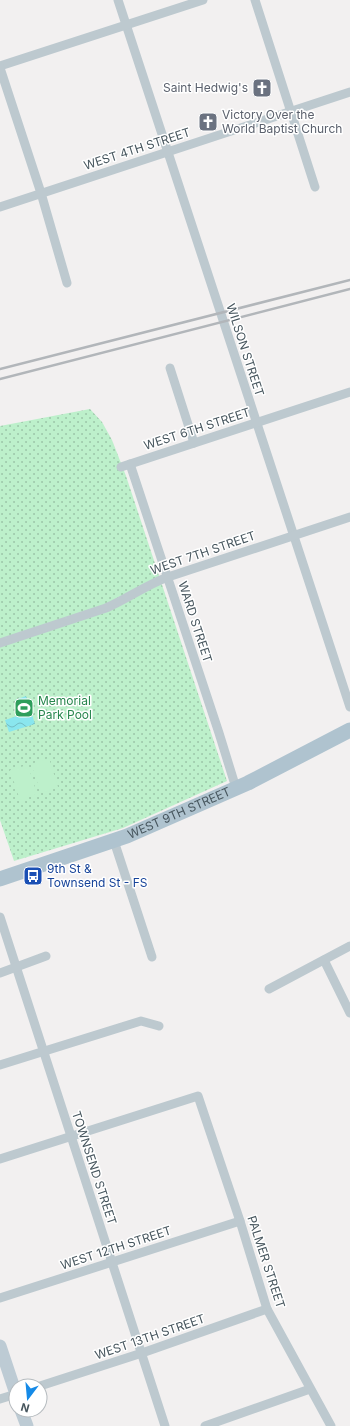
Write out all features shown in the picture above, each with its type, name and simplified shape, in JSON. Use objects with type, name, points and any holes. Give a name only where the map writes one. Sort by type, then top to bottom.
[{"type":"main road","name":"WEST 9TH STREET","points":[[0,879],[114,841],[236,788],[350,730]]},
{"type":"main road","points":[[0,1346],[11,1378]]},
{"type":"street","name":"WILSON STREET","points":[[118,0],[350,707]]},
{"type":"street","points":[[68,283],[41,193],[0,67],[126,25],[186,3],[203,0]]},
{"type":"street","points":[[255,0],[315,187]]},
{"type":"street","name":"WEST 4TH STREET","points":[[0,207],[350,92]]},
{"type":"street","points":[[170,368],[194,443]]},
{"type":"street","name":"WEST 6TH STREET","points":[[120,467],[350,392]]},
{"type":"street","name":"WARD STREET","points":[[130,464],[220,733],[236,788]]},
{"type":"street","name":"WEST 7TH STREET","points":[[0,643],[106,608],[118,603],[153,583],[168,577],[350,517]]},
{"type":"street","points":[[114,841],[152,957]]},
{"type":"street","name":"TOWNSEND STREET","points":[[0,917],[166,1426]]},
{"type":"street","points":[[268,989],[350,946]]},
{"type":"street","points":[[0,973],[17,968],[46,956]]},
{"type":"street","points":[[324,960],[350,1013]]},
{"type":"street","points":[[0,1065],[43,1050],[141,1020],[159,1026]]},
{"type":"street","name":"PALMER STREET","points":[[71,1135],[198,1096],[240,1221],[267,1309],[331,1426]]},
{"type":"street","points":[[0,1159],[71,1135]]},
{"type":"street","name":"WEST 12TH STREET","points":[[0,1298],[240,1221]]},
{"type":"street","name":"WEST 13TH STREET","points":[[48,1383],[142,1353],[267,1309]]},
{"type":"street","points":[[205,1426],[310,1390]]},
{"type":"green space","points":[[90,409],[102,422],[112,440],[126,476],[227,781],[123,828],[14,861],[0,820],[0,426]]},
{"type":"green space","points":[[49,758],[58,787],[41,793],[31,764]]},
{"type":"green space","points":[[28,765],[37,794],[20,800],[10,770]]},
{"type":"water","name":"Memorial Park Pool","points":[[26,696],[35,724],[9,732],[5,720],[20,715],[15,700]]},
{"type":"railway","points":[[0,369],[350,280]]},
{"type":"railway","points":[[0,379],[350,289]]},
{"type":"place","name":"Saint Hedwig's","points":[[262,88]]},
{"type":"place","name":"Victory Over the World Baptist Church","points":[[208,122]]},
{"type":"place","name":"Memorial Park Pool","points":[[24,708]]},
{"type":"place","name":"9th St & Townsend St - FS","points":[[33,876]]}]
